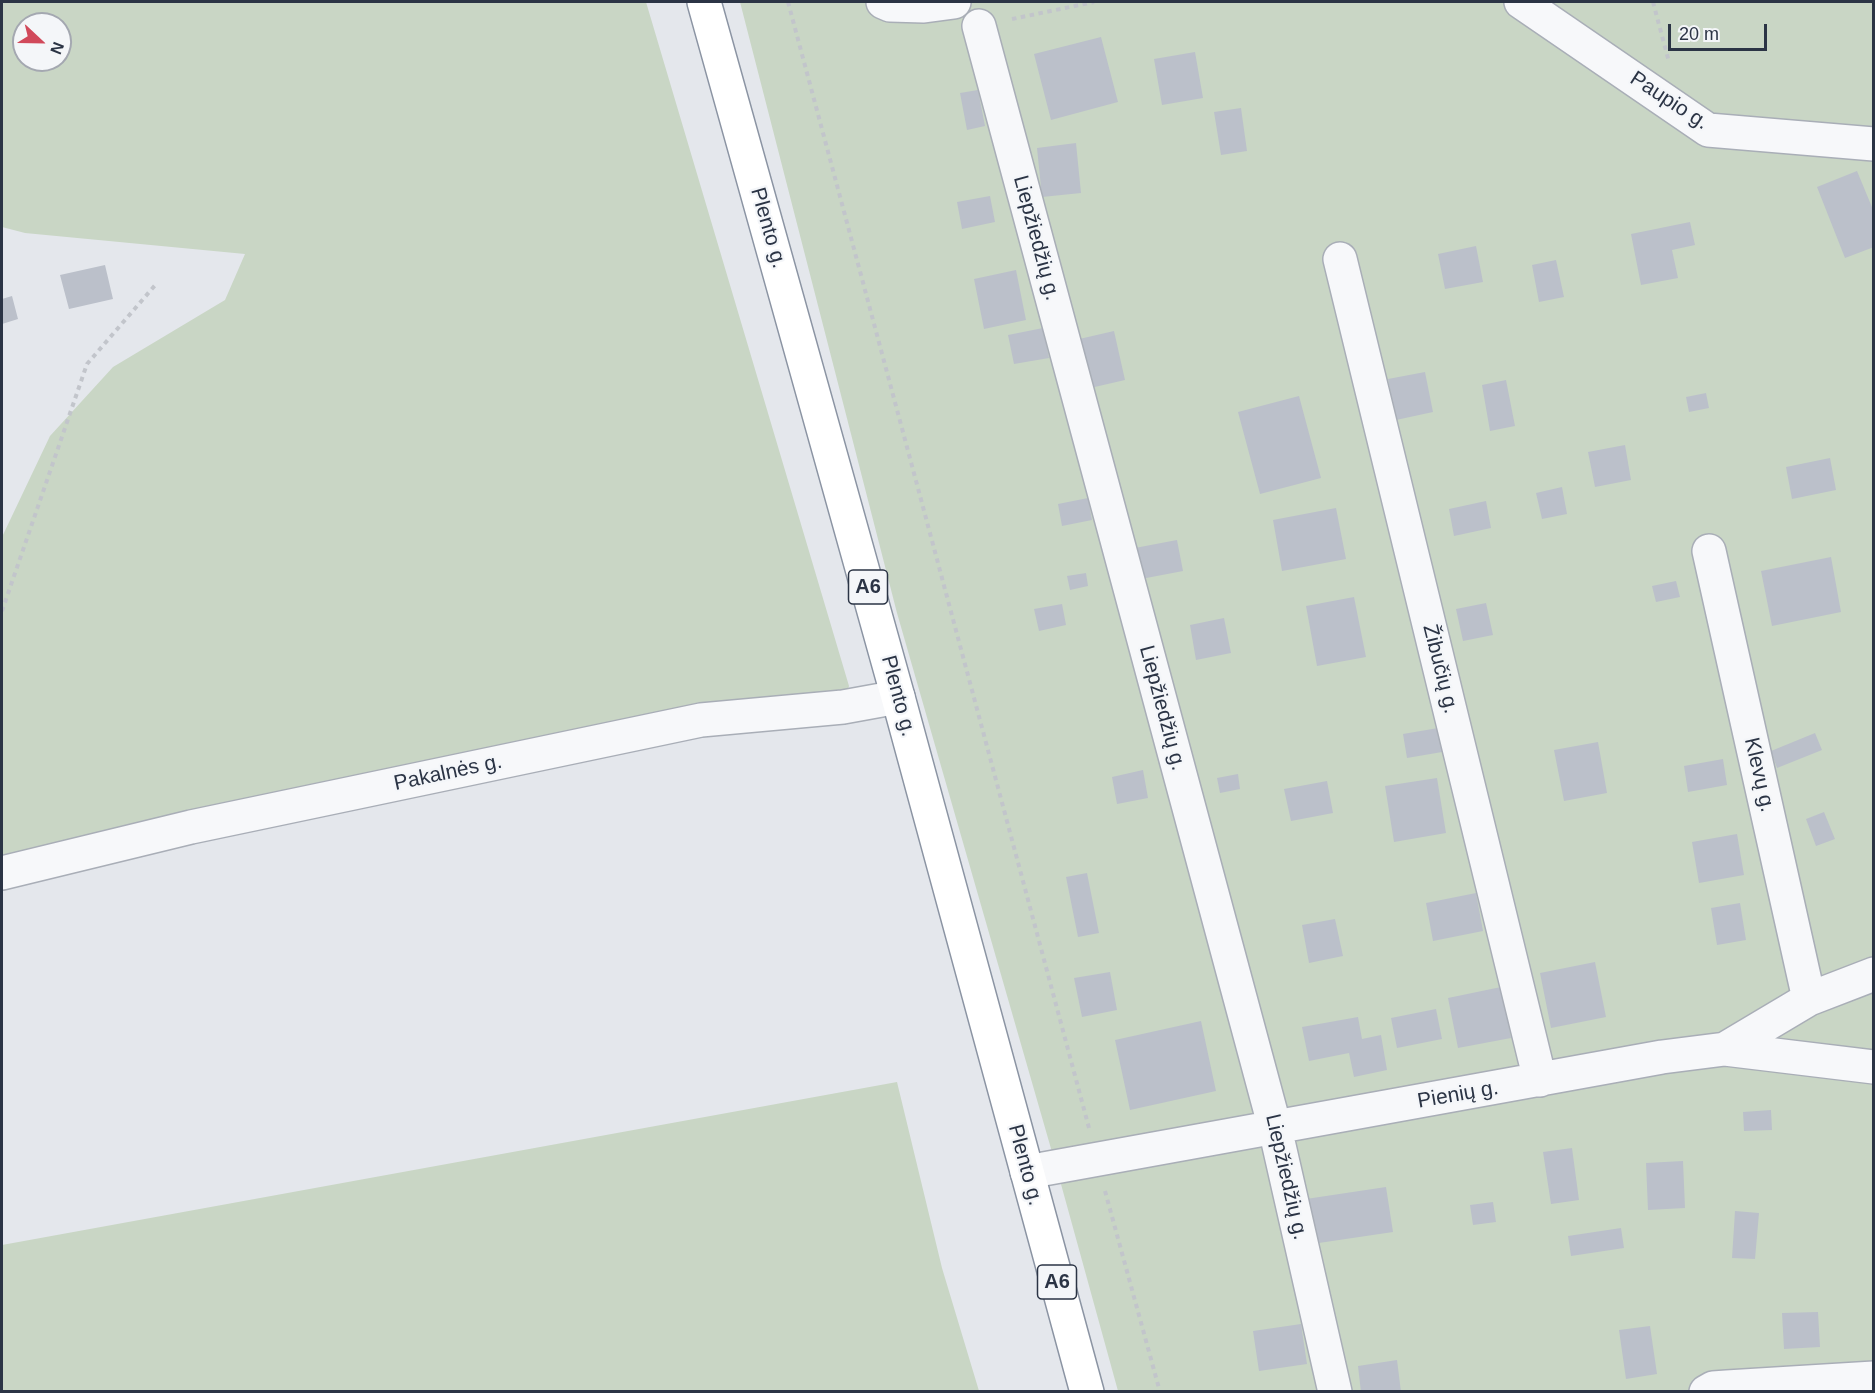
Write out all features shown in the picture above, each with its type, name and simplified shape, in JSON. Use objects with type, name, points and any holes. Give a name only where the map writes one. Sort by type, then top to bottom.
[{"type":"highway","name":"Plento g.","points":[[704,2],[898,697],[1087,1392]]},
{"type":"street","points":[[883,2],[890,5],[924,6],[954,2]]},
{"type":"street","name":"Paupio g.","points":[[1521,2],[1708,130],[1874,144]]},
{"type":"street","name":"Liepžiedžių g.","points":[[979,26],[1275,1128],[1335,1392]]},
{"type":"street","name":"Žibučių g.","points":[[1340,259],[1540,1080]]},
{"type":"street","name":"Klevų g.","points":[[1709,551],[1809,999]]},
{"type":"street","name":"Pakalnės g.","points":[[2,873],[191,827],[701,720],[843,707],[898,697]]},
{"type":"street","name":"Pienių g.","points":[[1027,1173],[1662,1058],[1725,1049],[1809,999],[1874,974]]},
{"type":"street","points":[[1725,1049],[1874,1067]]},
{"type":"street","points":[[1706,1392],[1713,1388],[1874,1378]]},
{"type":"path","points":[[788,2],[1160,1392]]},
{"type":"path","points":[[979,26],[1094,2]]},
{"type":"path","points":[[1653,2],[1669,59],[1678,109]]},
{"type":"path","points":[[2,611],[87,364],[157,283]]},
{"type":"green space","points":[[2,2],[646,2],[849,686],[843,707],[2,874],[2,537],[50,436],[113,367],[225,300],[245,254],[25,233],[2,227]]},
{"type":"green space","points":[[740,2],[1873,2],[1873,1391],[1118,1391],[1056,1166],[897,613]]},
{"type":"green space","points":[[897,1082],[942,1268],[979,1391],[2,1391],[2,1245]]},
{"type":"building","points":[[1101,37],[1118,102],[1051,120],[1034,54]]},
{"type":"building","points":[[1195,52],[1203,98],[1162,105],[1154,59]]},
{"type":"building","points":[[978,90],[985,126],[967,130],[960,93]]},
{"type":"building","points":[[1241,108],[1247,151],[1221,155],[1214,112]]},
{"type":"building","points":[[1076,143],[1081,193],[1042,197],[1037,148]]},
{"type":"building","points":[[1857,171],[1874,212],[1874,247],[1845,258],[1817,187]]},
{"type":"building","points":[[990,196],[995,222],[962,229],[957,202]]},
{"type":"building","points":[[1690,222],[1695,245],[1672,250],[1678,278],[1641,285],[1631,234]]},
{"type":"building","points":[[1476,246],[1483,282],[1445,289],[1438,254]]},
{"type":"building","points":[[1556,260],[1564,297],[1539,302],[1532,265]]},
{"type":"building","points":[[105,265],[113,299],[69,309],[60,275]]},
{"type":"building","points":[[1016,270],[1026,320],[984,329],[974,279]]},
{"type":"building","points":[[12,296],[18,319],[2,324],[2,299]]},
{"type":"building","points":[[1043,328],[1049,358],[1014,364],[1008,335]]},
{"type":"building","points":[[1114,331],[1125,380],[1086,389],[1075,340]]},
{"type":"building","points":[[1425,372],[1433,412],[1396,420],[1388,379]]},
{"type":"building","points":[[1506,380],[1515,426],[1490,431],[1482,385]]},
{"type":"building","points":[[1706,393],[1709,408],[1689,412],[1686,397]]},
{"type":"building","points":[[1299,396],[1321,478],[1260,494],[1238,412]]},
{"type":"building","points":[[1625,445],[1631,480],[1595,487],[1588,452]]},
{"type":"building","points":[[1830,458],[1836,490],[1792,499],[1786,467]]},
{"type":"building","points":[[1562,487],[1567,514],[1542,519],[1536,493]]},
{"type":"building","points":[[1088,498],[1092,520],[1062,526],[1058,504]]},
{"type":"building","points":[[1486,501],[1491,528],[1454,536],[1449,509]]},
{"type":"building","points":[[1336,508],[1346,559],[1282,571],[1273,520]]},
{"type":"building","points":[[1177,540],[1183,571],[1141,579],[1135,548]]},
{"type":"building","points":[[1831,557],[1841,612],[1772,626],[1761,571]]},
{"type":"building","points":[[1086,573],[1088,586],[1070,590],[1067,576]]},
{"type":"building","points":[[1676,581],[1680,597],[1656,602],[1652,586]]},
{"type":"building","points":[[1354,597],[1366,657],[1317,666],[1306,606]]},
{"type":"building","points":[[1486,603],[1493,635],[1463,641],[1456,609]]},
{"type":"building","points":[[1062,604],[1066,625],[1039,631],[1034,609]]},
{"type":"building","points":[[1224,618],[1231,653],[1196,660],[1190,625]]},
{"type":"building","points":[[1444,727],[1448,751],[1407,758],[1403,734]]},
{"type":"building","points":[[1815,733],[1822,750],[1777,768],[1771,751]]},
{"type":"building","points":[[1598,742],[1607,793],[1564,801],[1554,750]]},
{"type":"building","points":[[1723,759],[1727,785],[1688,792],[1684,766]]},
{"type":"building","points":[[1143,770],[1148,798],[1117,804],[1112,777]]},
{"type":"building","points":[[1238,774],[1240,789],[1220,793],[1217,778]]},
{"type":"building","points":[[1437,778],[1446,833],[1394,842],[1385,786]]},
{"type":"building","points":[[1327,781],[1333,813],[1291,821],[1284,789]]},
{"type":"building","points":[[1824,812],[1835,839],[1816,846],[1806,819]]},
{"type":"building","points":[[1737,834],[1744,875],[1699,883],[1692,842]]},
{"type":"building","points":[[1087,873],[1099,933],[1078,937],[1066,877]]},
{"type":"building","points":[[1476,893],[1483,931],[1433,941],[1426,903]]},
{"type":"building","points":[[1740,903],[1746,940],[1717,945],[1711,908]]},
{"type":"building","points":[[1335,919],[1343,956],[1309,963],[1302,925]]},
{"type":"building","points":[[1595,962],[1606,1017],[1551,1028],[1540,973]]},
{"type":"building","points":[[1110,972],[1117,1010],[1082,1017],[1074,978]]},
{"type":"building","points":[[1501,987],[1511,1038],[1458,1048],[1448,998]]},
{"type":"building","points":[[1436,1009],[1442,1039],[1397,1048],[1391,1018]]},
{"type":"building","points":[[1358,1017],[1362,1039],[1381,1035],[1387,1070],[1354,1077],[1349,1053],[1309,1061],[1302,1027]]},
{"type":"building","points":[[1201,1021],[1216,1091],[1130,1110],[1115,1040]]},
{"type":"building","points":[[1771,1110],[1772,1130],[1744,1131],[1743,1112]]},
{"type":"building","points":[[1572,1148],[1579,1200],[1551,1204],[1543,1152]]},
{"type":"building","points":[[1683,1161],[1685,1208],[1648,1210],[1646,1163]]},
{"type":"building","points":[[1386,1187],[1393,1232],[1312,1244],[1306,1199]]},
{"type":"building","points":[[1493,1202],[1496,1222],[1473,1225],[1470,1205]]},
{"type":"building","points":[[1735,1211],[1759,1213],[1755,1259],[1732,1258]]},
{"type":"building","points":[[1621,1228],[1624,1248],[1571,1256],[1568,1236]]},
{"type":"building","points":[[1818,1312],[1820,1347],[1784,1349],[1782,1313]]},
{"type":"building","points":[[1301,1324],[1307,1364],[1259,1371],[1253,1331]]},
{"type":"building","points":[[1650,1326],[1657,1374],[1626,1379],[1619,1330]]},
{"type":"building","points":[[1397,1360],[1401,1392],[1361,1392],[1358,1366]]}]
